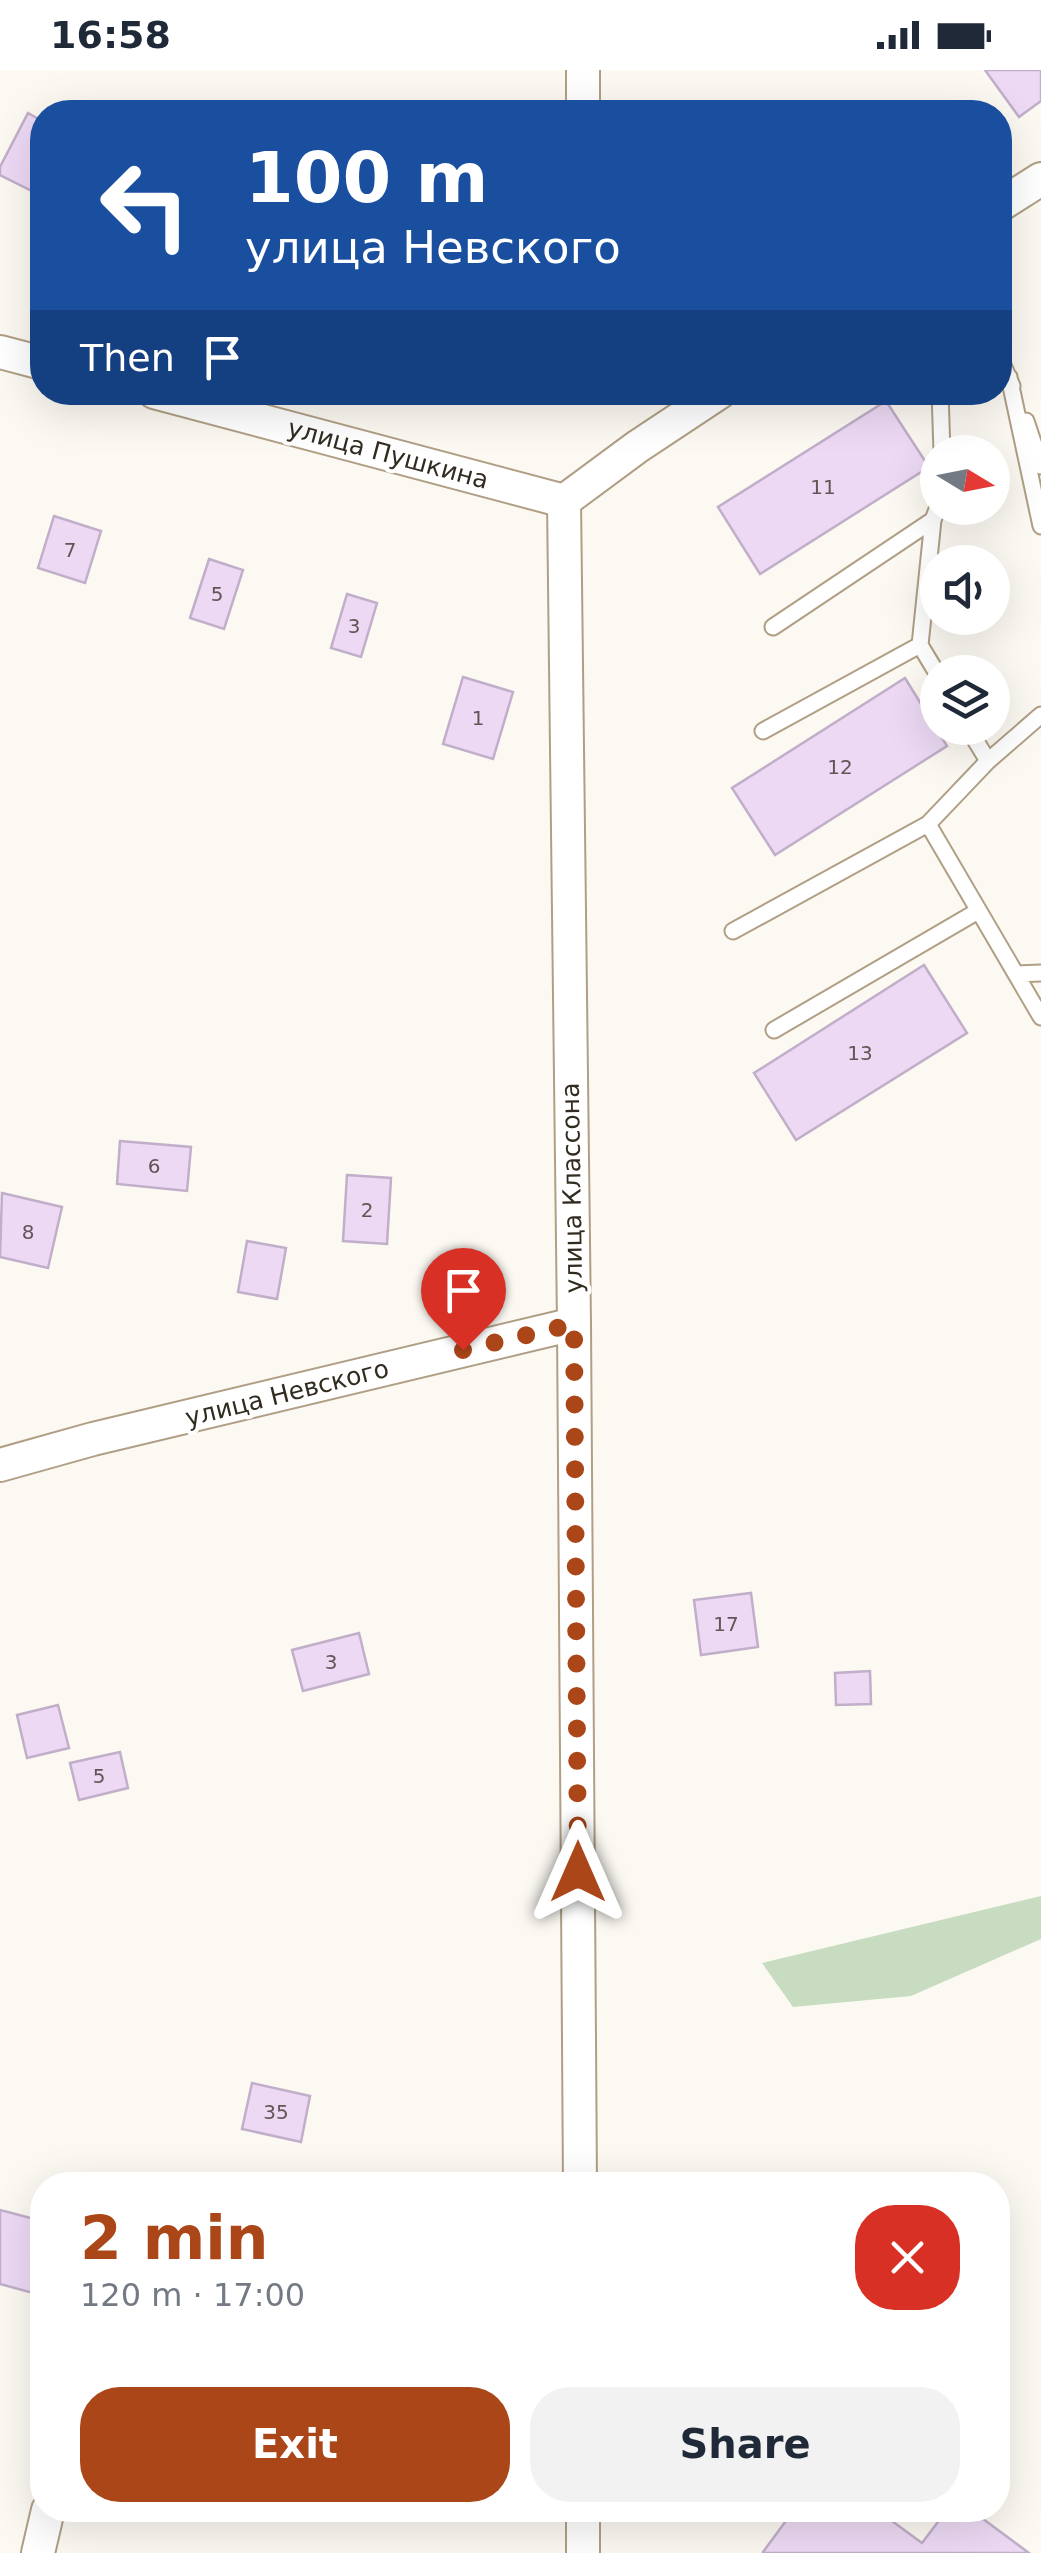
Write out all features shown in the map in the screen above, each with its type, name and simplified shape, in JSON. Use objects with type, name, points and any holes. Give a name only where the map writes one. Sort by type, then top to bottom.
[{"type":"street","points":[[582,70],[583,100]]},
{"type":"street","points":[[1012,197],[1041,179]]},
{"type":"street","points":[[0,352],[30,360]]},
{"type":"street","name":"улица Пушкина","points":[[203,405],[564,500]]},
{"type":"street","points":[[564,500],[700,405]]},
{"type":"street","name":"улица Классона","points":[[564,500],[580,2172]]},
{"type":"street","name":"улица Невского","points":[[0,1466],[93,1439],[574,1324]]},
{"type":"street","points":[[38,2553],[45,2522]]},
{"type":"street","points":[[582,2522],[583,2553]]},
{"type":"lane","points":[[1012,385],[1041,466]]},
{"type":"lane","points":[[1012,391],[1041,526]]},
{"type":"lane","points":[[940,405],[941,435]]},
{"type":"lane","points":[[773,628],[920,524]]},
{"type":"lane","points":[[926,655],[920,645],[934,525]]},
{"type":"lane","points":[[763,732],[920,645]]},
{"type":"lane","points":[[733,931],[928,824],[988,760],[1041,715]]},
{"type":"lane","points":[[979,745],[988,760]]},
{"type":"lane","points":[[928,824],[1041,1017]]},
{"type":"lane","points":[[774,1030],[978,911]]},
{"type":"lane","points":[[1016,974],[1041,972]]},
{"type":"green space","points":[[1041,1896],[1041,1939],[911,1996],[793,2007],[762,1963]]},
{"type":"building","points":[[985,70],[1041,70],[1041,101],[1019,117],[1012,100],[1007,100]]},
{"type":"building","points":[[28,113],[30,190],[0,175],[0,167]]},
{"type":"building","points":[[880,405],[889,405],[920,453],[920,473],[760,574],[718,507]]},
{"type":"building","points":[[54,516],[101,531],[85,583],[38,568]]},
{"type":"building","points":[[209,559],[243,570],[224,629],[190,618]]},
{"type":"building","points":[[347,594],[377,603],[361,657],[331,648]]},
{"type":"building","points":[[463,677],[513,692],[493,759],[443,744]]},
{"type":"building","points":[[905,678],[920,702],[920,745],[947,746],[775,855],[732,788]]},
{"type":"building","points":[[924,965],[967,1033],[796,1140],[754,1073]]},
{"type":"building","points":[[120,1141],[191,1147],[187,1191],[117,1184]]},
{"type":"building","points":[[347,1175],[391,1178],[387,1244],[343,1241]]},
{"type":"building","points":[[2,1193],[62,1207],[48,1268],[0,1257]]},
{"type":"building","points":[[247,1241],[286,1248],[277,1299],[238,1292]]},
{"type":"building","points":[[751,1593],[758,1647],[701,1655],[694,1600]]},
{"type":"building","points":[[359,1633],[369,1674],[303,1691],[292,1650]]},
{"type":"building","points":[[870,1671],[871,1704],[836,1705],[835,1673]]},
{"type":"building","points":[[58,1705],[69,1748],[27,1758],[17,1715]]},
{"type":"building","points":[[120,1752],[128,1788],[79,1800],[70,1763]]},
{"type":"building","points":[[252,2083],[310,2096],[301,2142],[242,2129]]},
{"type":"building","points":[[0,2210],[30,2218],[30,2292],[0,2284]]},
{"type":"building","points":[[785,2522],[893,2522],[922,2543],[938,2522],[987,2522],[1029,2553],[765,2553]]},
{"type":"route","points":[[463,1350],[574,1324],[578,1872]]}]
